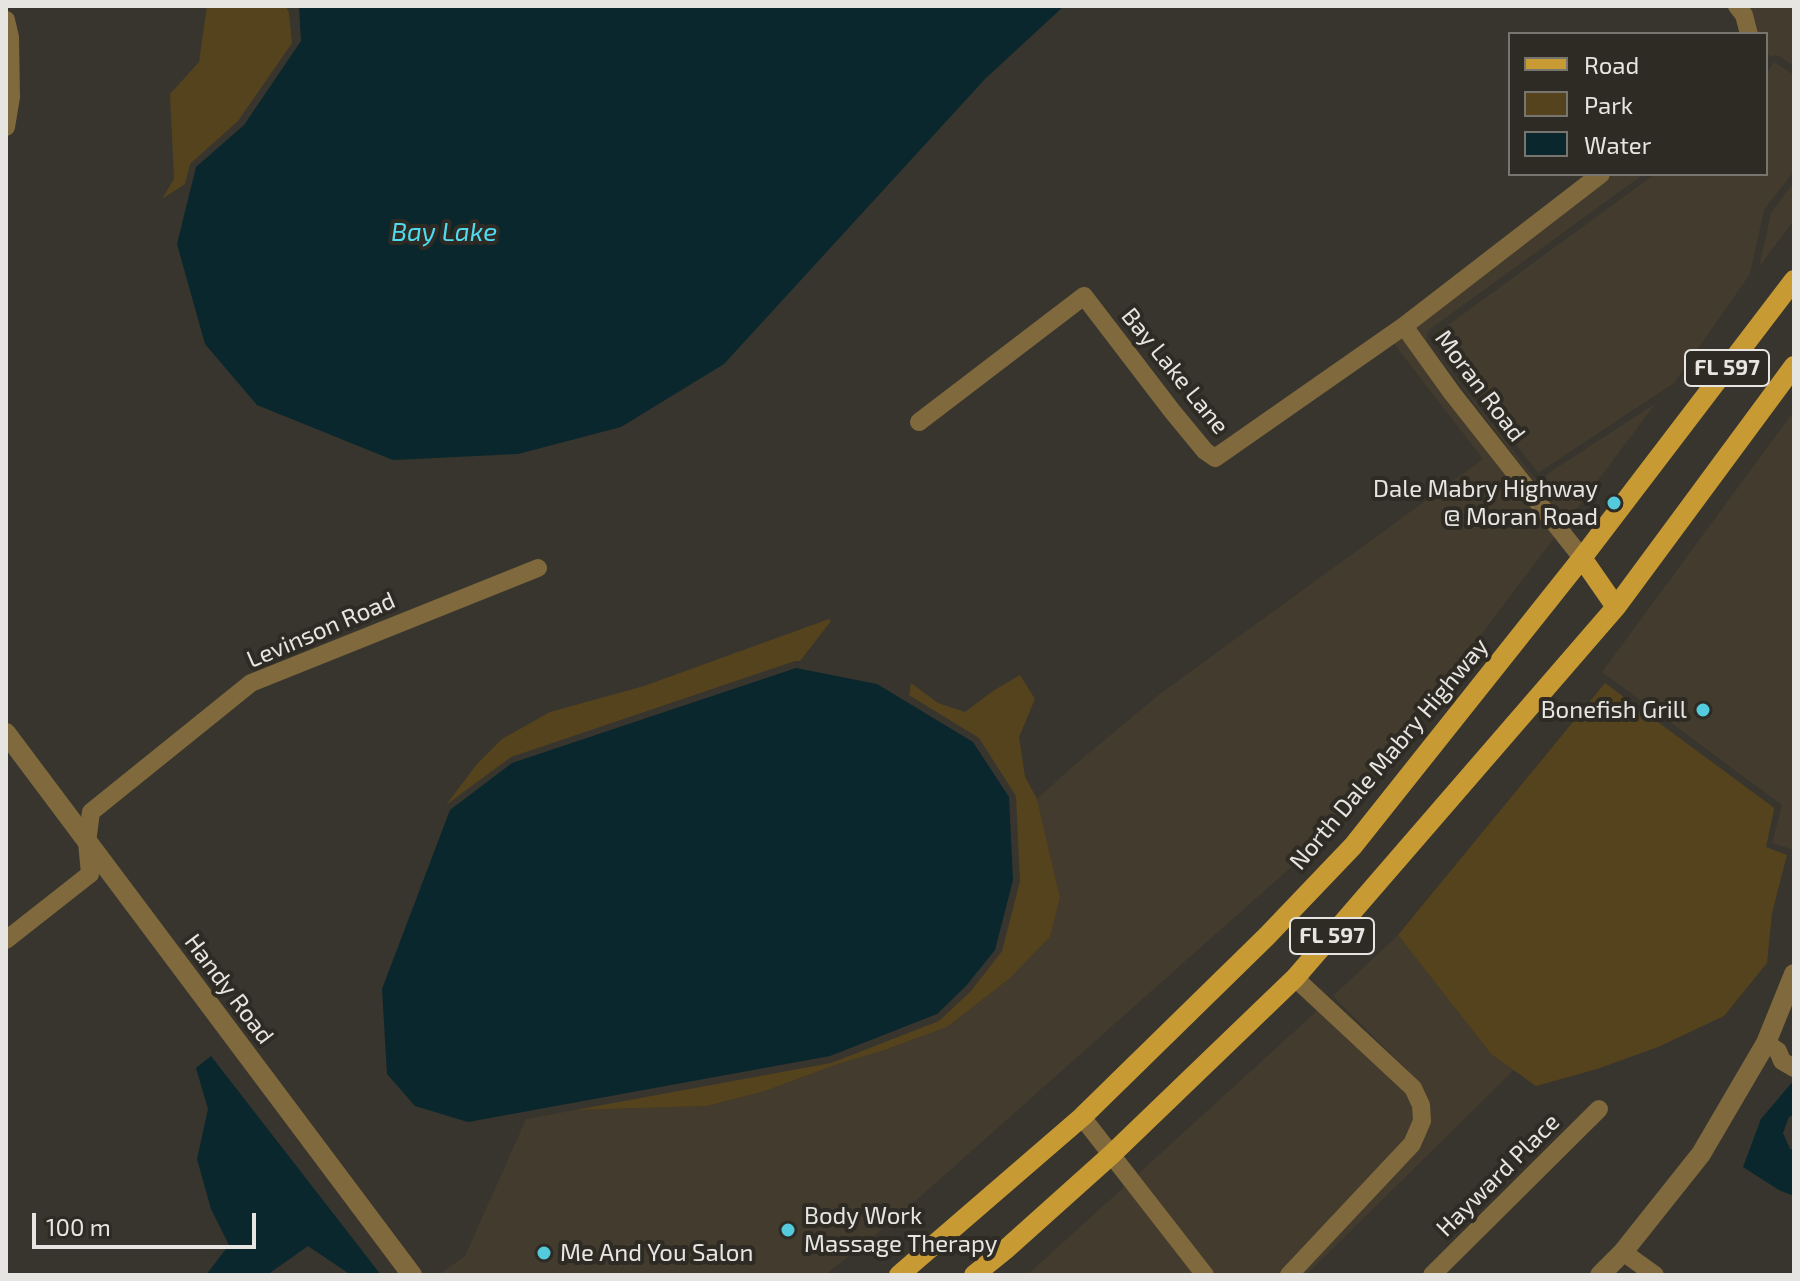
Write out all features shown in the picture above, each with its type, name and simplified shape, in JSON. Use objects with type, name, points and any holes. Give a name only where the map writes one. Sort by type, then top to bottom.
[{"type":"main road","name":"North Dale Mabry Highway","points":[[899,1275],[1082,1117],[1267,936],[1353,846],[1582,558],[1794,280]]},
{"type":"main road","name":"FL 597","points":[[974,1275],[1111,1155],[1295,978],[1616,607],[1794,366]]},
{"type":"main road","points":[[1582,558],[1629,589]]},
{"type":"main road","points":[[1582,558],[1616,607]]},
{"type":"street","points":[[1737,6],[1744,15],[1748,32]]},
{"type":"street","points":[[6,20],[10,37],[11,97],[6,127]]},
{"type":"street","name":"Moran Road","points":[[1582,558],[1452,393],[1404,326],[1598,176]]},
{"type":"street","name":"Bay Lake Lane","points":[[919,422],[1084,296],[1172,411],[1205,451],[1215,458],[1404,326]]},
{"type":"street","name":"Levinson Road","points":[[6,940],[90,874],[87,842],[91,812],[251,683],[538,568]]},
{"type":"street","name":"Handy Road","points":[[6,733],[412,1275]]},
{"type":"street","points":[[1794,974],[1779,1047],[1782,1061],[1794,1068]]},
{"type":"street","points":[[1289,1275],[1412,1144],[1422,1121],[1421,1105],[1413,1088],[1295,978]]},
{"type":"street","points":[[1600,1275],[1623,1252],[1701,1154],[1779,1047]]},
{"type":"street","name":"Hayward Place","points":[[1432,1275],[1599,1109]]},
{"type":"street","points":[[1082,1117],[1205,1275]]},
{"type":"street","points":[[1623,1252],[1655,1275]]},
{"type":"shaded area","points":[[1747,6],[1794,6],[1794,66],[1779,56],[1768,54],[1768,32],[1758,32]]},
{"type":"shaded area","points":[[1774,62],[1794,75],[1794,171],[1764,210],[1750,274],[1674,383],[1538,473],[1433,336],[1652,176],[1768,176],[1768,71]]},
{"type":"shaded area","points":[[1611,176],[1641,176],[1427,334],[1427,340],[1535,479],[1656,403],[1566,523],[1416,327]]},
{"type":"shaded area","points":[[1794,182],[1794,220],[1759,267],[1771,213]]},
{"type":"shaded area","points":[[1402,338],[1555,537],[1334,829],[894,1220],[825,1275],[438,1275],[465,1256],[526,1119],[575,1110],[707,1106],[765,1091],[947,1027],[1009,979],[1050,937],[1060,899],[1037,799],[1161,693],[1483,459],[1394,344]]},
{"type":"shaded area","points":[[1794,411],[1794,850],[1772,843],[1782,805],[1602,672]]},
{"type":"shaded area","points":[[1398,935],[1491,1054],[1514,1070],[1306,1275],[1299,1275],[1418,1149],[1430,1104],[1419,1082],[1333,996]]},
{"type":"shaded area","points":[[1320,1008],[1406,1093],[1413,1108],[1414,1121],[1405,1140],[1278,1275],[1216,1275],[1138,1174]]},
{"type":"shaded area","points":[[1125,1186],[1194,1275],[1027,1275]]},
{"type":"green space","points":[[207,6],[286,6],[292,43],[238,121],[190,164],[185,184],[162,199],[174,179],[170,94],[199,62]]},
{"type":"green space","points":[[829,619],[831,621],[800,661],[511,757],[446,805],[477,764],[502,739],[550,712],[644,686]]},
{"type":"green space","points":[[1020,675],[1035,699],[1019,737],[1025,777],[1037,799],[1060,898],[1050,937],[1009,979],[947,1027],[765,1091],[707,1106],[575,1110],[831,1063],[939,1021],[971,991],[1002,951],[1020,881],[1016,796],[979,738],[909,695],[911,683],[938,703],[965,712]]},
{"type":"green space","points":[[1605,683],[1773,807],[1766,847],[1787,855],[1772,913],[1767,963],[1724,1016],[1658,1047],[1536,1086],[1491,1054],[1398,935]]},
{"type":"water","name":"Bay Lake","points":[[299,6],[1064,6],[985,79],[724,364],[621,427],[518,454],[393,460],[257,405],[205,344],[177,244],[196,167],[244,125],[301,41]]},
{"type":"water","points":[[796,668],[877,684],[973,742],[1009,797],[1013,880],[995,950],[966,986],[937,1014],[830,1056],[468,1122],[415,1106],[387,1074],[382,989],[450,810],[512,763]]},
{"type":"water","points":[[211,1056],[381,1275],[351,1275],[308,1246],[267,1275],[206,1275],[229,1245],[211,1209],[197,1159],[208,1109],[196,1068]]},
{"type":"water","points":[[1794,1080],[1794,1115],[1789,1117],[1783,1133],[1790,1149],[1794,1150],[1794,1196],[1743,1167],[1761,1119]]},
{"type":"place","name":"Dale Mabry Highway @ Moran Road","points":[[1614,503]]},
{"type":"place","name":"Bonefish Grill","points":[[1703,710]]},
{"type":"place","name":"Body Work Massage Therapy","points":[[788,1230]]},
{"type":"place","name":"Me And You Salon","points":[[544,1253]]}]
